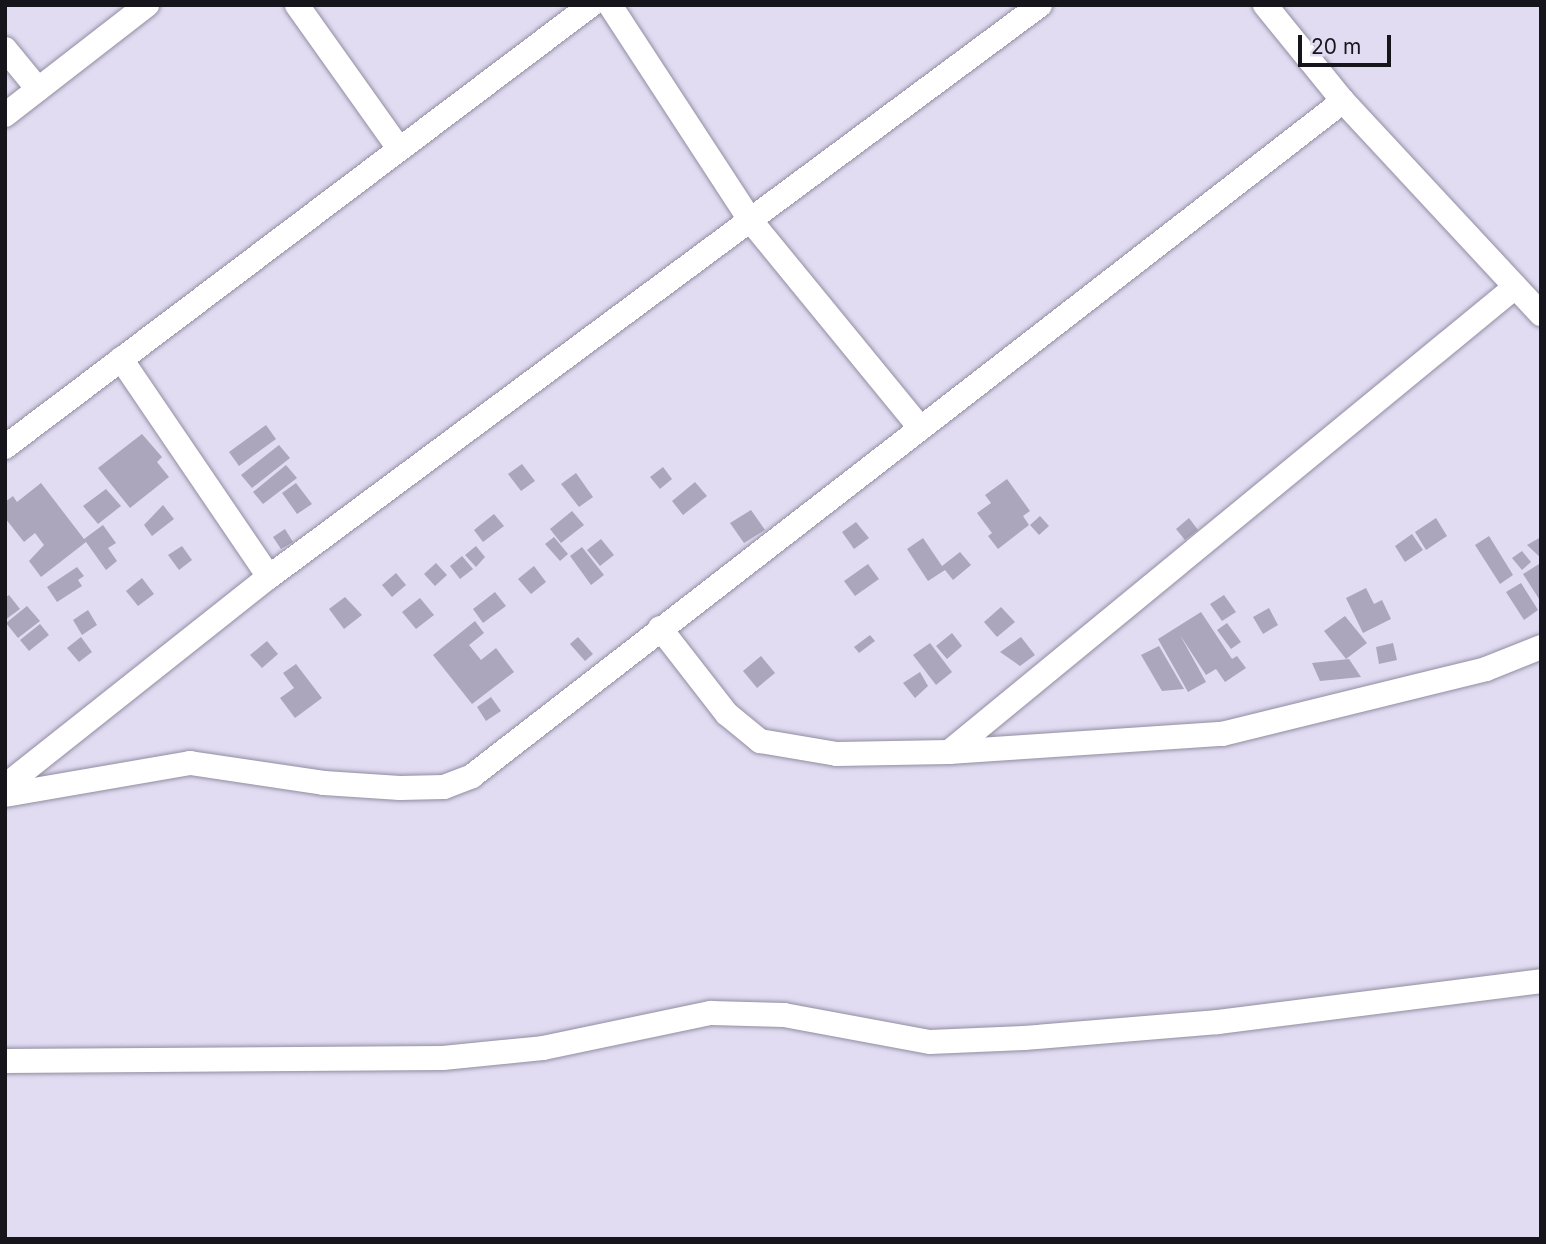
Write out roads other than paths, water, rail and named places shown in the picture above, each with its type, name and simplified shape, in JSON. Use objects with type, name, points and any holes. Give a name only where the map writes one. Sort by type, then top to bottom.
[{"type":"street","points":[[5,114],[148,5]]},
{"type":"street","points":[[297,5],[398,147]]},
{"type":"street","points":[[5,447],[398,147],[591,5]]},
{"type":"street","points":[[610,5],[750,220],[920,428]]},
{"type":"street","points":[[5,786],[269,576],[1040,5]]},
{"type":"street","points":[[1265,5],[1343,101],[1541,314]]},
{"type":"street","points":[[5,49],[38,89]]},
{"type":"street","points":[[5,795],[190,763],[227,765],[324,783],[444,787],[472,776],[1343,101]]},
{"type":"street","points":[[949,752],[1515,287]]},
{"type":"street","points":[[121,359],[269,576]]},
{"type":"street","points":[[660,628],[727,714],[760,741],[837,754],[949,752],[1222,734],[1486,669],[1541,648]]},
{"type":"street","points":[[5,1061],[443,1058],[543,1048],[711,1013],[785,1015],[930,1042],[1024,1038],[1218,1022],[1541,981]]}]
